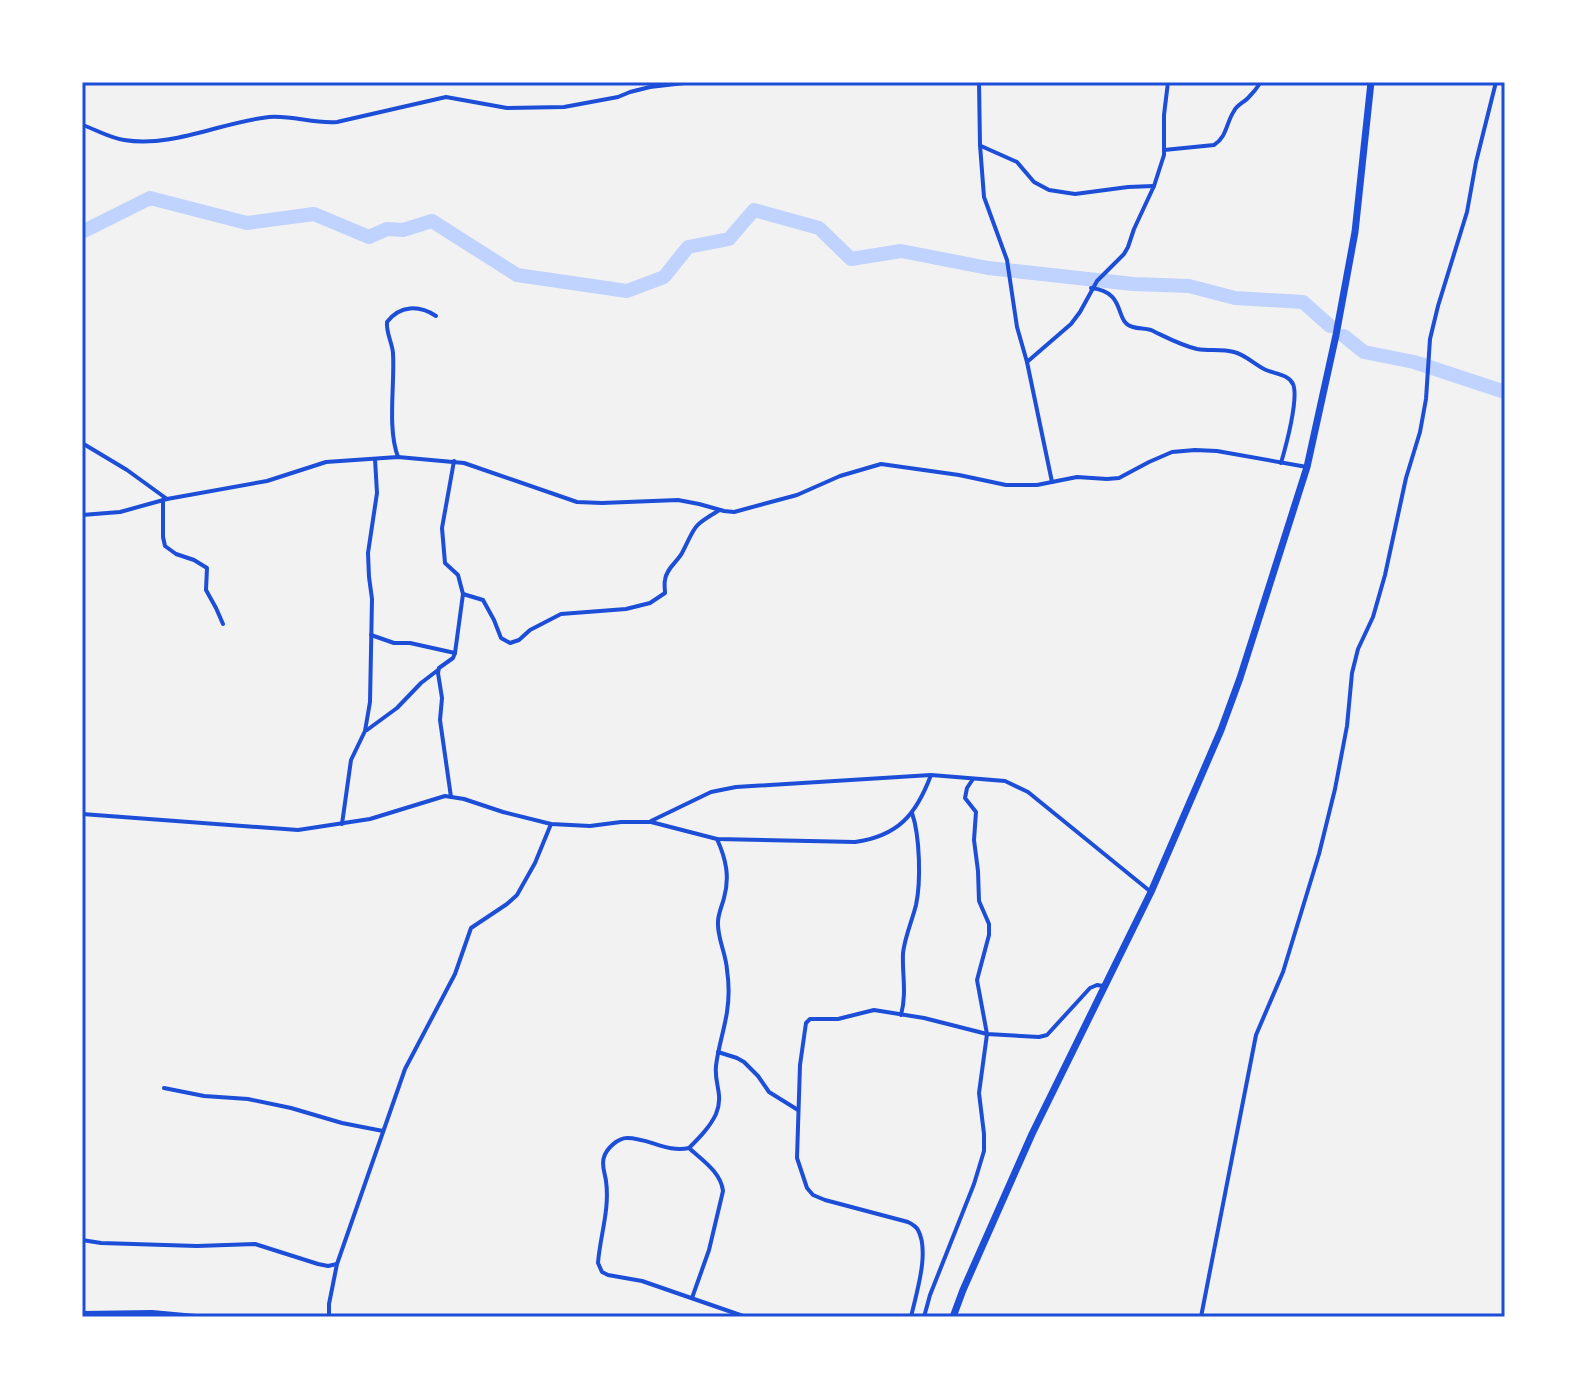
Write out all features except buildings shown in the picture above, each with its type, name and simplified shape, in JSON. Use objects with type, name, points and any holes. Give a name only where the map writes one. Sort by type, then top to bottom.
[{"type":"highway","points":[[953,1317],[1032,1134],[1151,892],[1221,730],[1240,678],[1307,467],[1346,287],[1365,155],[1371,82]]},
{"type":"street","points":[[83,125],[126,141],[166,140],[251,119],[275,117],[319,123],[337,122],[446,97],[507,108],[548,108],[618,97],[650,87],[693,82]]},
{"type":"street","points":[[980,82],[984,197],[1007,260],[1017,327],[1052,482]]},
{"type":"street","points":[[1027,362],[1071,324],[1091,288],[1126,250],[1164,155],[1168,82]]},
{"type":"street","points":[[1164,150],[1220,142],[1233,112],[1261,82]]},
{"type":"street","points":[[1201,1317],[1256,1035],[1283,972],[1329,815],[1347,726],[1352,673],[1381,589],[1406,478],[1420,432],[1426,399],[1430,339],[1467,212],[1496,82]]},
{"type":"street","points":[[980,145],[1017,162],[1034,182],[1049,190],[1075,194],[1154,186]]},
{"type":"street","points":[[1091,288],[1112,294],[1130,327],[1147,329],[1196,348],[1233,351],[1289,379],[1293,384],[1294,396],[1292,417],[1281,463]]},
{"type":"street","points":[[398,457],[394,438],[392,351],[387,322],[406,308],[426,310],[436,316]]},
{"type":"street","points":[[82,443],[127,470],[165,500]]},
{"type":"street","points":[[82,515],[120,512],[165,500],[267,481],[326,462],[398,457],[454,461],[511,478],[569,501],[678,500],[734,512],[791,497],[840,476],[881,464],[1006,485],[1037,485],[1077,477],[1119,478],[1172,452],[1195,450],[1307,467]]},
{"type":"street","points":[[342,824],[351,760],[365,731],[370,702],[372,599],[368,553],[377,493],[375,459]]},
{"type":"street","points":[[365,731],[401,704],[455,653],[463,594],[459,577],[444,560],[442,528],[454,461]]},
{"type":"street","points":[[165,500],[165,546],[207,568],[206,590],[223,624]]},
{"type":"street","points":[[463,594],[485,602],[499,635],[510,643],[561,614],[626,609],[650,603],[665,593],[665,577],[680,557],[696,525],[719,510]]},
{"type":"street","points":[[82,572],[82,607]]},
{"type":"street","points":[[371,635],[394,643],[410,643],[455,653]]},
{"type":"street","points":[[438,670],[442,698],[440,720],[451,797]]},
{"type":"street","points":[[651,822],[723,789],[931,775],[1005,781],[1028,792],[1151,892]]},
{"type":"street","points":[[82,814],[298,830],[384,815],[441,796],[551,824],[572,826],[651,822],[717,839],[855,842],[871,840],[905,822],[931,775]]},
{"type":"street","points":[[924,1317],[984,1151],[979,1093],[987,1034],[977,980],[989,924],[979,901],[974,840],[976,812],[965,798],[973,779]]},
{"type":"street","points":[[901,1015],[905,1001],[903,955],[919,886],[916,824],[912,813]]},
{"type":"street","points":[[329,1317],[337,1264],[405,1069],[450,984],[471,928],[517,895],[535,863],[551,824]]},
{"type":"street","points":[[717,839],[728,876],[718,918],[728,989],[716,1075],[720,1090],[718,1107],[707,1128],[689,1148],[666,1148],[628,1138],[617,1141],[607,1150],[602,1163],[607,1183],[607,1204],[598,1263],[602,1272],[608,1275],[642,1281],[746,1317]]},
{"type":"street","points":[[911,1317],[922,1271],[918,1230],[908,1222],[813,1195],[804,1181],[797,1158],[798,1110],[800,1065],[808,1021],[838,1019],[874,1010],[924,1018],[987,1034],[1044,1037],[1090,988],[1103,986]]},
{"type":"street","points":[[718,1052],[748,1065],[769,1092],[798,1110]]},
{"type":"street","points":[[164,1088],[204,1096],[248,1099],[383,1131]]},
{"type":"street","points":[[689,1148],[717,1174],[723,1186],[709,1250],[692,1298]]},
{"type":"street","points":[[82,1240],[197,1246],[255,1244],[318,1264],[337,1264]]},
{"type":"street","points":[[82,1313],[152,1312],[207,1317]]},
{"type":"waterway","points":[[82,232],[150,198],[247,223],[314,214],[369,237],[387,229],[403,230],[432,221],[517,275],[627,291],[664,277],[688,247],[729,239],[754,210],[819,228],[851,259],[901,251],[988,268],[1133,284],[1189,286],[1235,298],[1303,302],[1330,326]]},
{"type":"waterway","points":[[1344,336],[1364,352],[1414,362],[1505,392]]}]
